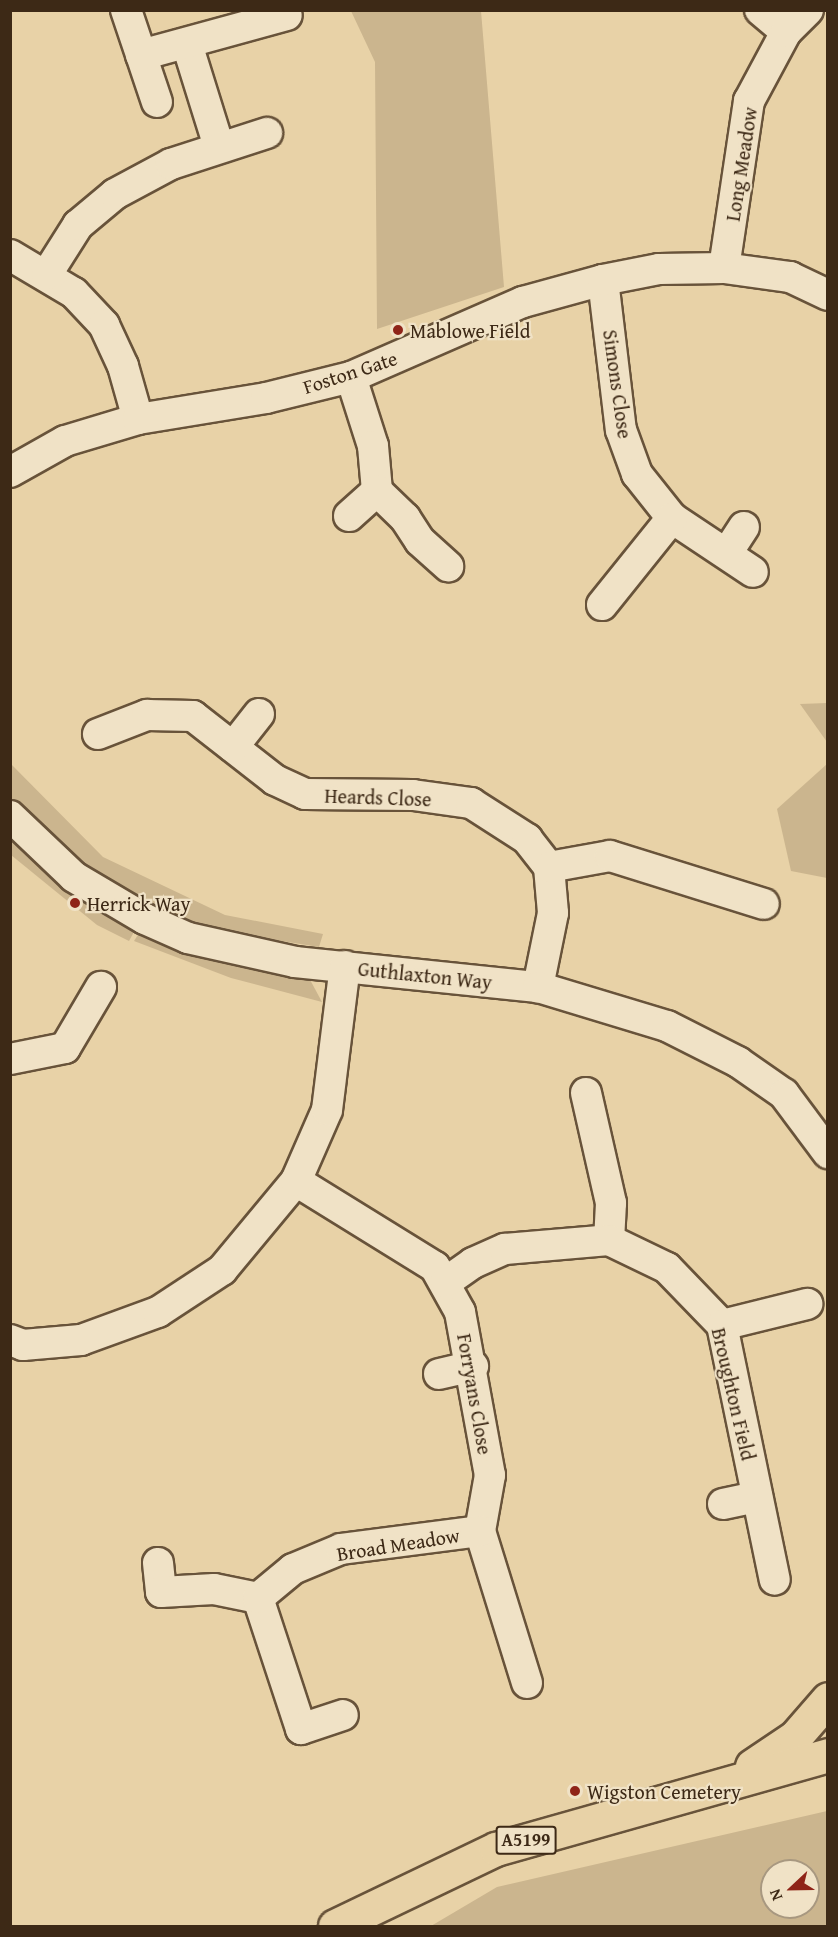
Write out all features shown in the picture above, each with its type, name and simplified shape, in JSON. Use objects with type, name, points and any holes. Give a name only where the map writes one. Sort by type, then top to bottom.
[{"type":"main road","name":"A5199","points":[[728,1782],[795,1737],[828,1699]]},
{"type":"main road","name":"A5199","points":[[335,1926],[496,1849],[828,1755]]},
{"type":"street","points":[[126,10],[157,102]]},
{"type":"street","points":[[760,10],[786,32]]},
{"type":"street","name":"Long Meadow","points":[[724,268],[749,101],[786,32],[808,10]]},
{"type":"street","points":[[141,55],[286,15]]},
{"type":"street","points":[[187,44],[219,147]]},
{"type":"street","points":[[46,274],[78,225],[115,194],[171,164],[267,133]]},
{"type":"street","points":[[10,255],[74,292],[104,325],[123,366],[138,419]]},
{"type":"street","name":"Foston Gate","points":[[10,472],[65,441],[138,419],[266,398],[351,377],[523,302],[603,280],[659,269],[724,268],[790,277],[828,295]]},
{"type":"street","name":"Simons Close","points":[[603,280],[621,430],[637,474],[672,518],[753,572]]},
{"type":"street","points":[[351,377],[373,446],[377,491],[405,518],[420,541],[448,566]]},
{"type":"street","points":[[349,516],[377,491]]},
{"type":"street","points":[[602,605],[672,518]]},
{"type":"street","points":[[727,553],[744,527]]},
{"type":"street","points":[[233,747],[260,714]]},
{"type":"street","name":"Heards Close","points":[[98,734],[147,715],[193,717],[275,780],[305,794],[413,795],[471,803],[527,839],[549,867]]},
{"type":"street","name":"Guthlaxton Way","points":[[10,816],[74,878],[145,919],[188,938],[295,962],[538,987],[667,1026],[738,1062],[784,1094],[828,1152]]},
{"type":"street","points":[[538,987],[553,913],[549,867],[610,856],[764,904]]},
{"type":"street","points":[[10,1340],[23,1345],[81,1340],[158,1312],[222,1270],[296,1180],[327,1110],[345,966]]},
{"type":"street","points":[[10,1059],[65,1048],[83,1039],[101,987]]},
{"type":"street","points":[[446,1282],[473,1263],[505,1249],[609,1240],[611,1203],[586,1094]]},
{"type":"street","name":"Forryans Close","points":[[296,1180],[435,1267],[446,1282],[460,1312],[472,1366],[490,1475],[480,1531],[527,1683]]},
{"type":"street","name":"Broughton Field","points":[[609,1240],[667,1268],[722,1325],[775,1580]]},
{"type":"street","points":[[722,1325],[807,1304]]},
{"type":"street","points":[[439,1374],[472,1366]]},
{"type":"street","points":[[723,1504],[757,1497]]},
{"type":"street","name":"Broad Meadow","points":[[258,1598],[293,1569],[341,1550],[480,1531]]},
{"type":"street","points":[[158,1563],[161,1592],[214,1589],[258,1598],[301,1729],[343,1715]]},
{"type":"shaded area","points":[[351,11],[481,11],[504,287],[377,329],[375,62]]},
{"type":"shaded area","points":[[828,703],[827,742],[800,704]]},
{"type":"shaded area","points":[[10,763],[103,857],[225,915],[323,934],[319,947],[200,928],[146,907],[83,867],[11,800]]},
{"type":"shaded area","points":[[827,764],[827,878],[791,871],[777,809]]},
{"type":"shaded area","points":[[11,820],[142,917],[129,941],[97,925],[11,855]]},
{"type":"shaded area","points":[[145,924],[308,976],[322,1002],[231,978],[134,941]]},
{"type":"shaded area","points":[[827,1811],[827,1926],[431,1926],[497,1887]]},
{"type":"place","name":"Mablowe Field","points":[[398,330]]},
{"type":"place","name":"Herrick Way","points":[[75,903]]},
{"type":"place","name":"Wigston Cemetery","points":[[575,1791]]}]
